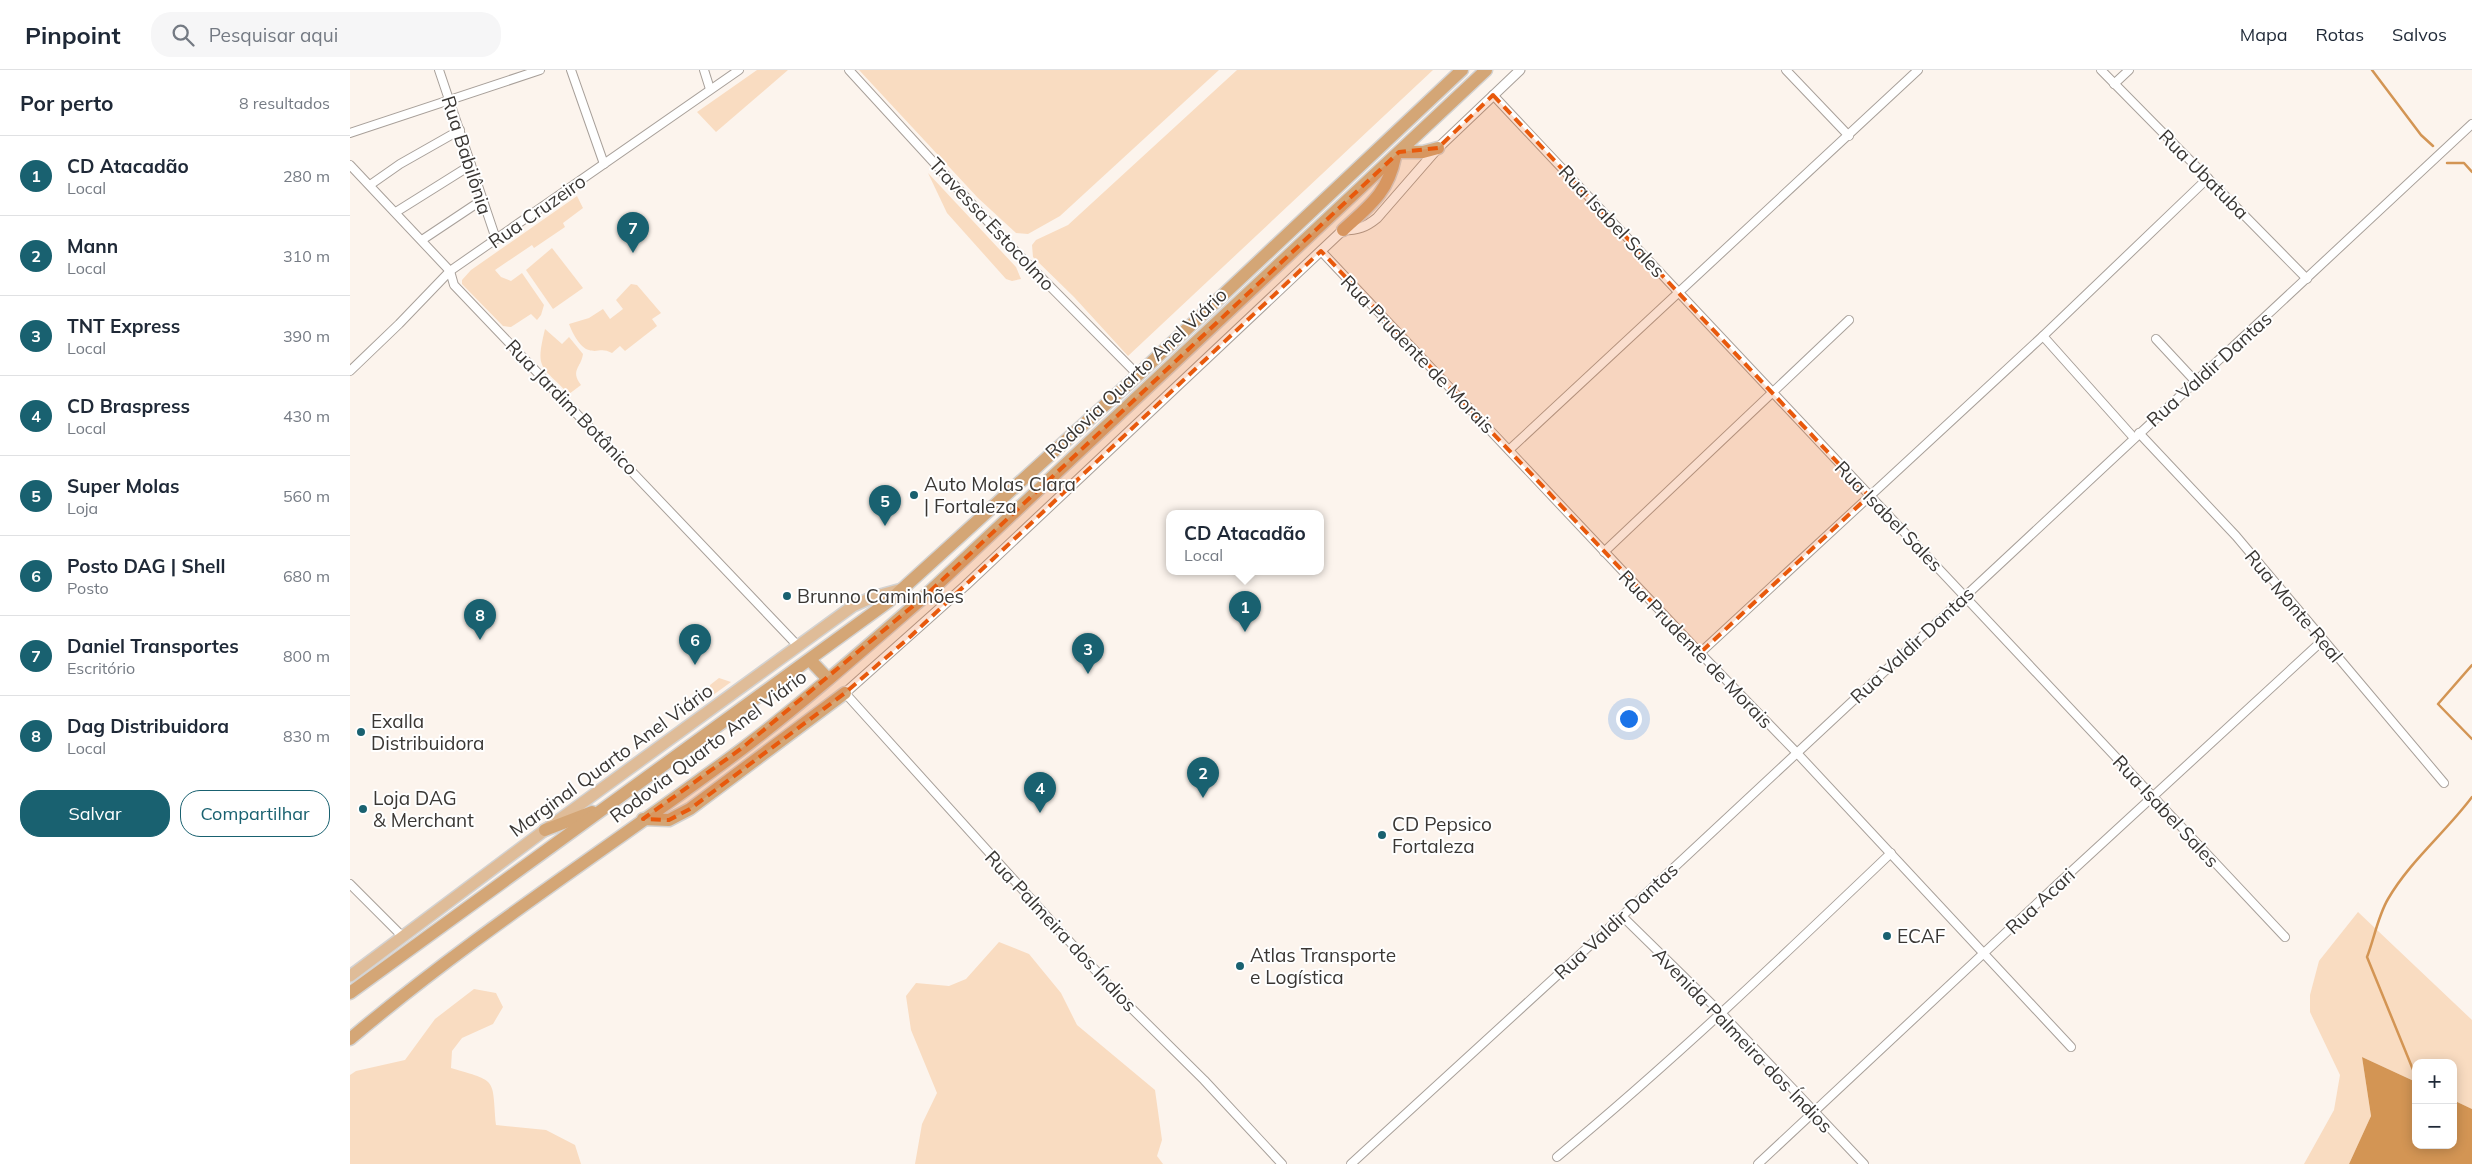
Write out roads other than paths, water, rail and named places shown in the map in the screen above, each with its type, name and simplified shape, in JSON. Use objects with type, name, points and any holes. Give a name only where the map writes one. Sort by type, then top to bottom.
[{"type":"highway","name":"Rodovia Quarto Anel Viário","points":[[350,994],[888,602],[1138,375],[1462,70]]},
{"type":"highway","name":"Rodovia Quarto Anel Viário","points":[[350,1039],[400,998],[742,748],[828,679],[925,596],[1486,70]]},
{"type":"highway","points":[[1343,230],[1382,193],[1397,155],[1438,148]]},
{"type":"highway","points":[[810,660],[828,679]]},
{"type":"highway","points":[[643,819],[669,820],[690,809],[845,694]]},
{"type":"highway","points":[[545,830],[615,802]]},
{"type":"main road","name":"Marginal Quarto Anel Viário","points":[[350,976],[545,830],[853,606],[873,597],[902,589]]},
{"type":"street","name":"Rua Babilônia","points":[[440,70],[496,239]]},
{"type":"street","points":[[350,133],[540,70]]},
{"type":"street","points":[[571,70],[604,164]]},
{"type":"street","points":[[704,70],[710,89]]},
{"type":"street","name":"Rua Cruzeiro","points":[[352,365],[399,324],[450,271],[739,70]]},
{"type":"street","name":"Travessa Estocolmo","points":[[849,70],[1015,251],[1138,375]]},
{"type":"street","points":[[845,694],[966,585],[1343,230],[1362,228],[1377,218],[1438,148],[1520,70]]},
{"type":"street","points":[[1786,70],[1849,136]]},
{"type":"street","points":[[1509,450],[1918,70]]},
{"type":"street","name":"Rua Ubatuba","points":[[2101,70],[2307,279]]},
{"type":"street","points":[[2114,84],[2129,70]]},
{"type":"street","name":"Rua Isabel Sales","points":[[1493,96],[2284,937]]},
{"type":"street","name":"Rua Valdir Dantas","points":[[1351,1164],[1622,916],[2472,124]]},
{"type":"street","points":[[370,185],[400,164],[460,130]]},
{"type":"street","name":"Rua Jardim Botânico","points":[[350,165],[450,271],[454,285],[798,646]]},
{"type":"street","points":[[396,212],[428,190],[471,165]]},
{"type":"street","points":[[1700,653],[2043,336],[2208,178]]},
{"type":"street","points":[[422,240],[482,200]]},
{"type":"street","name":"Rua Prudente de Morais","points":[[1321,252],[1796,752],[2071,1047]]},
{"type":"street","points":[[1604,552],[1849,320]]},
{"type":"street","name":"Rua Monte Real","points":[[2043,336],[2236,536],[2444,783]]},
{"type":"street","points":[[2156,339],[2196,382]]},
{"type":"street","name":"Rua Acari","points":[[1758,1164],[2323,640]]},
{"type":"street","name":"Rua Palmeira dos Índios","points":[[845,694],[1116,993],[1204,1080],[1282,1164]]},
{"type":"street","points":[[1557,1157],[1642,1086],[1722,1014],[1891,853]]},
{"type":"street","points":[[350,884],[403,937]]},
{"type":"street","name":"Avenida Palmeira dos Índios","points":[[1622,916],[1722,1014],[1864,1164]]},
{"type":"waterway","points":[[2372,70],[2421,135],[2433,146]]},
{"type":"waterway","points":[[2447,163],[2464,163],[2472,172]]},
{"type":"waterway","points":[[2472,665],[2438,704],[2472,739]]},
{"type":"waterway","points":[[2412,1067],[2367,957],[2381,913],[2397,885],[2417,859],[2472,797]]},
{"type":"place","name":"Daniel Transportes","points":[[633,253]]},
{"type":"place","name":"Auto Molas Clara | Fortaleza","points":[[914,495]]},
{"type":"place","name":"Super Molas","points":[[885,526]]},
{"type":"place","name":"Brunno Caminhões","points":[[787,596]]},
{"type":"place","name":"CD Atacadão","points":[[1245,632]]},
{"type":"place","name":"Dag Distribuidora","points":[[480,640]]},
{"type":"place","name":"Posto DAG | Shell","points":[[695,665]]},
{"type":"place","name":"TNT Express","points":[[1088,674]]},
{"type":"place","name":"Exalla Distribuidora","points":[[361,732]]},
{"type":"place","name":"Mann","points":[[1203,798]]},
{"type":"place","name":"Loja DAG & Merchant","points":[[363,809]]},
{"type":"place","name":"CD Braspress","points":[[1040,813]]},
{"type":"place","name":"CD Pepsico Fortaleza","points":[[1382,835]]},
{"type":"place","name":"ECAF","points":[[1887,936]]},
{"type":"place","name":"Atlas Transporte e Logística","points":[[1240,966]]}]
